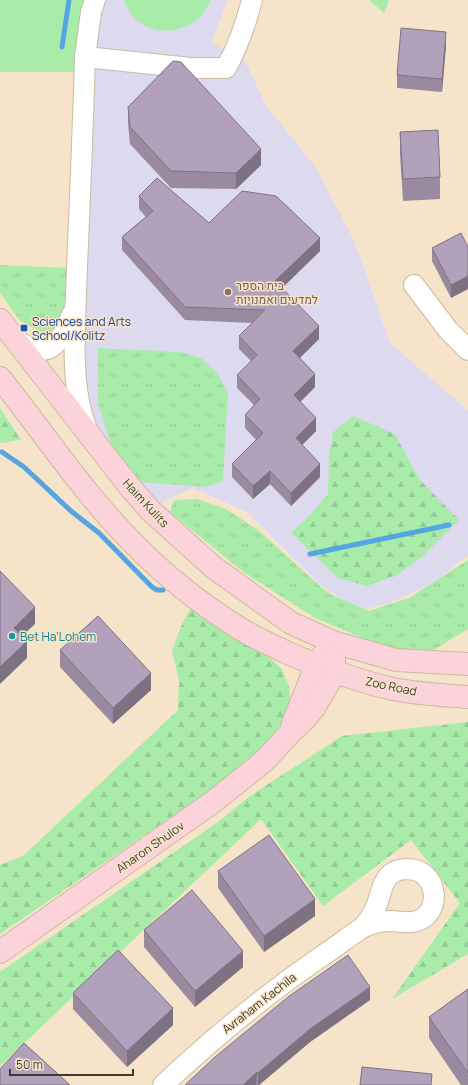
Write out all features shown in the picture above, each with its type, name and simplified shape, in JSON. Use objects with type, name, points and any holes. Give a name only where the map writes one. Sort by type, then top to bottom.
[{"type":"main road","name":"Haim Kulits","points":[[5,327],[129,486],[150,510],[213,568],[291,623],[333,642]]},
{"type":"main road","points":[[0,378],[77,478],[133,543],[166,574],[201,602],[239,628],[276,648],[325,668]]},
{"type":"main road","points":[[333,642],[396,660],[468,664]]},
{"type":"main road","name":"Aharon Shulov","points":[[0,952],[213,802],[268,757],[304,720],[308,704],[330,681],[325,668],[333,642]]},
{"type":"main road","points":[[276,648],[288,657],[298,670],[308,704],[323,700],[340,689],[355,683],[369,683]]},
{"type":"main road","name":"Zoo Road","points":[[325,668],[369,683],[394,689],[468,697]]},
{"type":"street","points":[[89,435],[83,420],[76,392],[75,340],[85,57],[91,12],[95,0]]},
{"type":"street","points":[[85,57],[191,68],[226,68],[248,17],[252,0]]},
{"type":"street","points":[[414,285],[448,330],[468,350]]},
{"type":"street","points":[[5,327],[26,346],[43,350],[50,349],[55,346],[68,327],[76,305]]},
{"type":"street","name":"Avraham Kachila","points":[[163,1085],[215,1037],[261,999],[292,976],[362,929]]},
{"type":"shaded area","name":"בית הספר למדעים ואמנויות","points":[[102,0],[228,0],[211,42],[245,61],[267,107],[315,166],[354,240],[390,343],[468,410],[468,555],[435,582],[387,604],[360,610],[322,586],[247,512],[193,488],[157,504],[97,433],[80,375],[92,42]]},
{"type":"green space","points":[[0,0],[91,0],[85,57],[73,72],[0,72]]},
{"type":"green space","points":[[124,0],[211,0],[202,15],[194,22],[174,30],[163,31],[144,25],[136,19],[129,11]]},
{"type":"green space","points":[[369,0],[389,0],[384,13]]},
{"type":"green space","points":[[0,265],[69,268],[64,308],[58,323],[48,335],[20,321],[0,293]]},
{"type":"green space","points":[[98,348],[180,352],[201,358],[216,372],[228,393],[223,481],[207,487],[137,482],[112,447],[98,404]]},
{"type":"green space","points":[[0,408],[21,440],[0,443]]},
{"type":"green space","points":[[353,416],[395,434],[419,479],[459,520],[423,556],[397,575],[367,586],[338,578],[291,533],[307,518],[328,494],[329,457],[333,432]]},
{"type":"green space","points":[[197,499],[226,509],[258,530],[328,593],[369,611],[409,598],[468,560],[468,629],[427,654],[386,648],[315,618],[243,572],[170,512],[174,500]]},
{"type":"green space","points":[[192,606],[228,634],[251,645],[282,669],[289,686],[290,700],[288,715],[283,729],[272,741],[225,780],[0,934],[0,865],[23,856],[178,710],[179,680],[172,650],[183,622]]},
{"type":"green space","points":[[468,722],[468,954],[392,999],[460,903],[411,840],[323,906],[261,819],[0,1066],[0,972],[218,822],[250,796],[342,736]]},
{"type":"building","points":[[401,28],[446,32],[442,79],[397,75]]},
{"type":"building","points":[[173,61],[181,62],[261,149],[236,173],[171,171],[130,127],[128,107]]},
{"type":"building","points":[[438,130],[440,177],[403,179],[400,132]]},
{"type":"building","points":[[157,178],[209,223],[242,191],[276,196],[320,238],[275,281],[319,326],[293,351],[315,374],[294,395],[316,418],[296,438],[320,464],[291,493],[270,471],[253,486],[232,464],[263,433],[245,415],[260,399],[237,375],[257,355],[239,336],[265,310],[185,307],[122,237],[153,211],[139,196]]},
{"type":"building","points":[[461,233],[468,247],[468,276],[451,285],[432,248]]},
{"type":"building","name":"Bet Ha'Lohem","points":[[0,571],[35,607],[14,628],[27,641],[0,667]]},
{"type":"building","points":[[98,616],[151,673],[113,708],[60,650]]},
{"type":"building","points":[[269,835],[315,899],[264,936],[218,871]]},
{"type":"building","points":[[192,890],[243,951],[195,991],[144,930]]},
{"type":"building","points":[[118,950],[173,1008],[127,1051],[73,993]]},
{"type":"building","points":[[348,955],[370,987],[310,1029],[243,1085],[185,1085],[215,1057],[288,997]]},
{"type":"building","points":[[468,989],[468,1073],[429,1017]]},
{"type":"building","points":[[24,1043],[70,1085],[0,1085],[0,1069]]},
{"type":"building","points":[[362,1067],[432,1074],[431,1085],[360,1085]]},
{"type":"waterway","points":[[62,47],[69,0]]},
{"type":"waterway","points":[[2,452],[24,467],[71,511],[99,533],[152,587],[157,590],[163,590]]},
{"type":"waterway","points":[[310,554],[449,525]]},
{"type":"place","name":"בית הספר למדעים ואמנויות","points":[[228,292]]},
{"type":"place","name":"Sciences and Arts School/Kolitz","points":[[24,328]]},
{"type":"place","name":"Bet Ha'Lohem","points":[[12,636]]}]
